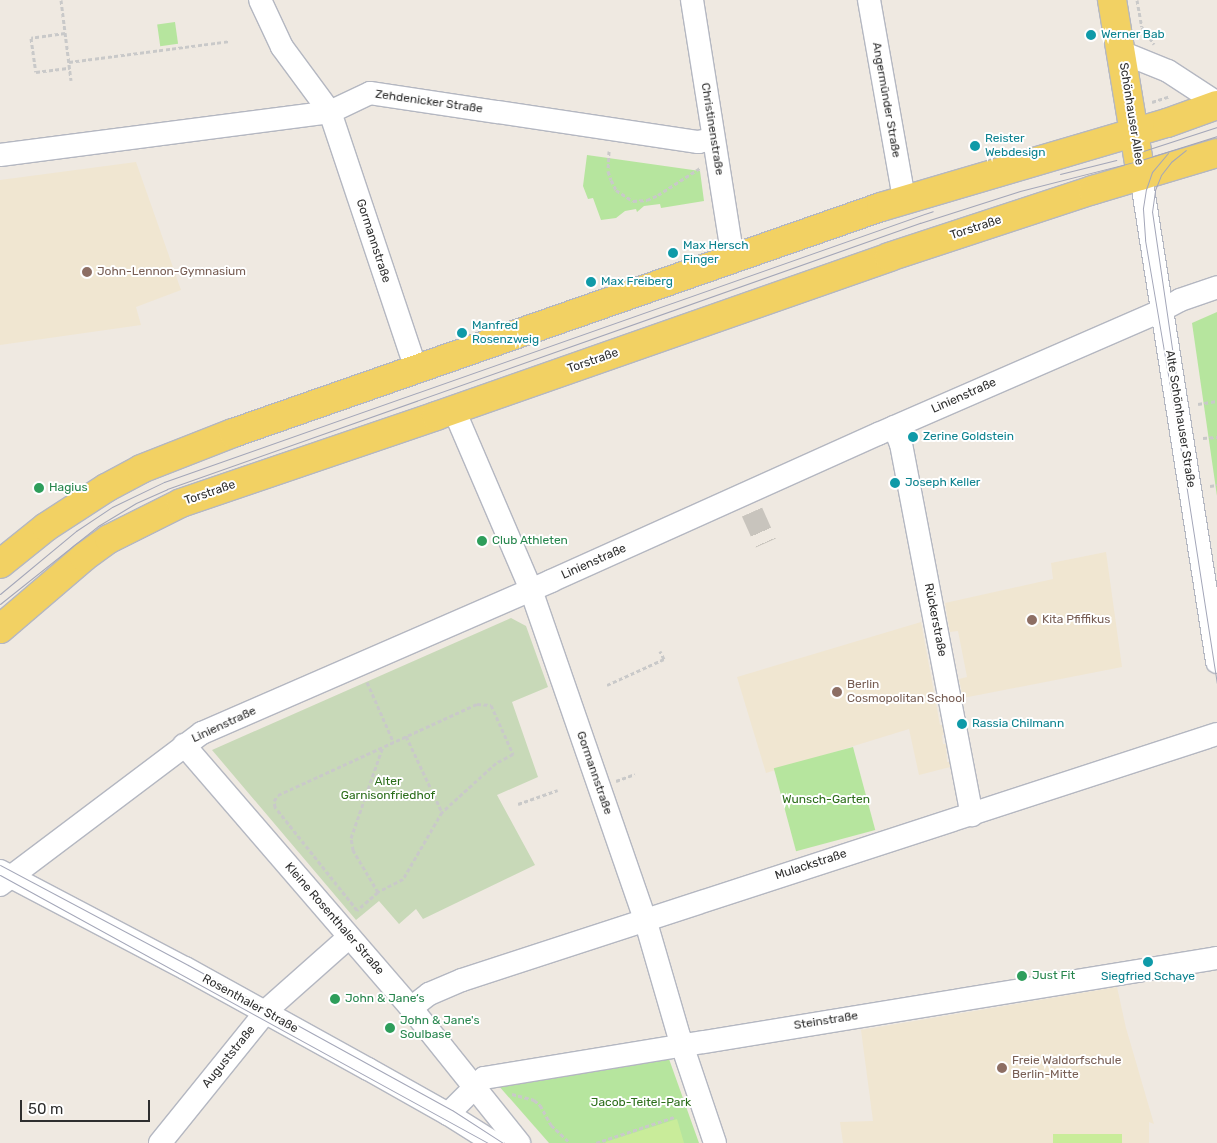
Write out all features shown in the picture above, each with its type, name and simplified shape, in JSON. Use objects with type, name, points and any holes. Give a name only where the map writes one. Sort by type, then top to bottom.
[{"type":"main road","name":"Schönhauser Allee","points":[[1129,1],[1121,52],[1141,176]]},
{"type":"main road","points":[[0,564],[65,514],[140,470],[232,433],[904,199],[1134,132],[1217,104]]},
{"type":"main road","name":"Torstraße","points":[[0,629],[84,557],[109,539],[181,502],[454,410],[890,257],[1217,153]]},
{"type":"street","name":"Gormannstraße","points":[[260,0],[282,47],[330,112],[416,369]]},
{"type":"street","name":"Christinenstraße","points":[[692,0],[733,258]]},
{"type":"street","name":"Angermünder Straße","points":[[869,0],[904,199]]},
{"type":"street","name":"Schönhauser Allee","points":[[1121,52],[1168,70],[1217,104]]},
{"type":"street","name":"Zehdenicker Straße","points":[[0,155],[330,112],[370,93],[698,142],[713,139]]},
{"type":"street","name":"Alte Schönhauser Straße","points":[[1141,176],[1217,662]]},
{"type":"street","name":"Linienstraße","points":[[3,874],[202,733],[531,590],[894,426],[1163,310],[1180,300],[1217,287]]},
{"type":"street","name":"Gormannstraße","points":[[454,410],[531,590],[644,919],[682,1045],[715,1143]]},
{"type":"street","name":"Rückerstraße","points":[[894,426],[901,444],[972,815]]},
{"type":"street","name":"Mulackstraße","points":[[411,1008],[429,994],[462,980],[644,919],[972,815],[1217,734]]},
{"type":"street","name":"Kleine Rosenthaler Straße","points":[[184,745],[411,1008],[519,1143]]},
{"type":"street","name":"Rosenthaler Straße","points":[[3,874],[265,1012],[448,1114],[494,1143]]},
{"type":"street","name":"Auguststraße","points":[[160,1143],[265,1012],[349,937]]},
{"type":"street","name":"Steinstraße","points":[[448,1114],[484,1078],[1217,958]]},
{"type":"path","points":[[61,0],[71,80]]},
{"type":"path","points":[[65,33],[31,38],[36,72],[70,68]]},
{"type":"path","points":[[69,62],[230,41]]},
{"type":"path","points":[[609,152],[608,172],[611,180],[616,190],[633,201],[647,200],[658,196],[702,166]]},
{"type":"path","points":[[1198,404],[1217,401]]},
{"type":"path","points":[[1203,438],[1217,436]]},
{"type":"path","points":[[1210,486],[1217,485]]},
{"type":"path","points":[[607,685],[664,659],[660,651]]},
{"type":"path","points":[[366,681],[393,741]]},
{"type":"path","points":[[477,704],[491,706],[513,754],[496,763],[442,812],[403,879],[378,892],[357,910],[275,807],[274,800],[278,795],[406,736],[477,704]]},
{"type":"path","points":[[406,736],[442,812]]},
{"type":"path","points":[[378,892],[353,850],[351,838],[383,746]]},
{"type":"path","points":[[610,783],[635,774]]},
{"type":"path","points":[[518,804],[558,790]]},
{"type":"path","points":[[509,1093],[534,1100],[540,1105],[550,1125],[570,1143]]},
{"type":"path","points":[[596,1143],[674,1118]]},
{"type":"shaded area","name":"John-Lennon-Gymnasium","points":[[136,162],[181,290],[136,307],[141,325],[0,345],[0,180]]},
{"type":"shaded area","name":"Kita Pfiffikus","points":[[1106,552],[1122,667],[963,698],[959,679],[967,677],[958,631],[950,632],[945,603],[1053,579],[1051,563]]},
{"type":"shaded area","name":"Berlin Cosmopolitan School","points":[[921,622],[940,725],[942,725],[944,735],[942,735],[943,744],[946,744],[947,762],[950,762],[950,767],[919,775],[909,729],[766,773],[737,677]]},
{"type":"shaded area","name":"Freie Waldorfschule Berlin-Mitte","points":[[1117,987],[1126,1028],[1154,1124],[1149,1122],[1149,1143],[843,1143],[840,1122],[873,1121],[861,1030]]},
{"type":"green space","points":[[175,22],[178,44],[160,46],[157,25]]},
{"type":"green space","points":[[587,155],[700,171],[704,201],[661,208],[660,204],[644,206],[637,212],[636,209],[625,211],[616,218],[601,220],[593,198],[588,199],[583,186]]},
{"type":"green space","points":[[1217,312],[1217,496],[1192,323]]},
{"type":"green space","name":"Alter Garnisonfriedhof","points":[[511,618],[526,626],[548,687],[512,702],[538,777],[497,795],[535,865],[423,919],[416,909],[399,924],[379,901],[356,920],[212,750]]},
{"type":"green space","name":"Wunsch-Garten","points":[[853,747],[875,830],[796,851],[774,768]]},
{"type":"green space","name":"Jacob-Teitel-Park","points":[[669,1059],[699,1143],[549,1143],[498,1085]]},
{"type":"green space","points":[[677,1119],[684,1143],[605,1142]]},
{"type":"green space","points":[[1053,1134],[1122,1134],[1122,1143],[1053,1143]]},
{"type":"tunnel","points":[[752,512],[766,543]]},
{"type":"tram line","points":[[1137,153],[1217,127]]},
{"type":"tram line","points":[[0,604],[98,526],[136,503],[167,489],[920,223],[1020,191],[1138,161],[1217,136]]},
{"type":"tram line","points":[[1181,410],[1152,212],[1155,190],[1161,175],[1171,162],[1186,150]]},
{"type":"tram line","points":[[1168,153],[1152,172],[1146,189],[1143,209],[1145,240],[1180,445],[1217,683]]},
{"type":"tram line","points":[[1060,174],[1116,160]]},
{"type":"tram line","points":[[0,594],[76,531],[112,507],[164,482],[933,211]]},
{"type":"tram line","points":[[0,865],[188,965],[452,1110],[503,1143]]},
{"type":"tram line","points":[[0,875],[488,1143]]},
{"type":"place","name":"Werner Bab","points":[[1091,35]]},
{"type":"place","name":"Reister Webdesign","points":[[975,146]]},
{"type":"place","name":"Max Hersch Finger","points":[[673,253]]},
{"type":"place","name":"John-Lennon-Gymnasium","points":[[87,272]]},
{"type":"place","name":"Max Freiberg","points":[[591,282]]},
{"type":"place","name":"Manfred Rosenzweig","points":[[462,333]]},
{"type":"place","name":"Zerine Goldstein","points":[[913,437]]},
{"type":"place","name":"Joseph Keller","points":[[895,483]]},
{"type":"place","name":"Hagius","points":[[39,488]]},
{"type":"place","name":"Club Athleten","points":[[482,541]]},
{"type":"place","name":"Kita Pfiffikus","points":[[1032,620]]},
{"type":"place","name":"Berlin Cosmopolitan School","points":[[837,692]]},
{"type":"place","name":"Rassia Chilmann","points":[[962,724]]},
{"type":"place","name":"Siegfried Schaye","points":[[1148,962]]},
{"type":"place","name":"Just Fit","points":[[1022,976]]},
{"type":"place","name":"John & Jane‘s","points":[[335,999]]},
{"type":"place","name":"John & Jane's Soulbase","points":[[390,1028]]},
{"type":"place","name":"Freie Waldorfschule Berlin-Mitte","points":[[1002,1068]]}]
